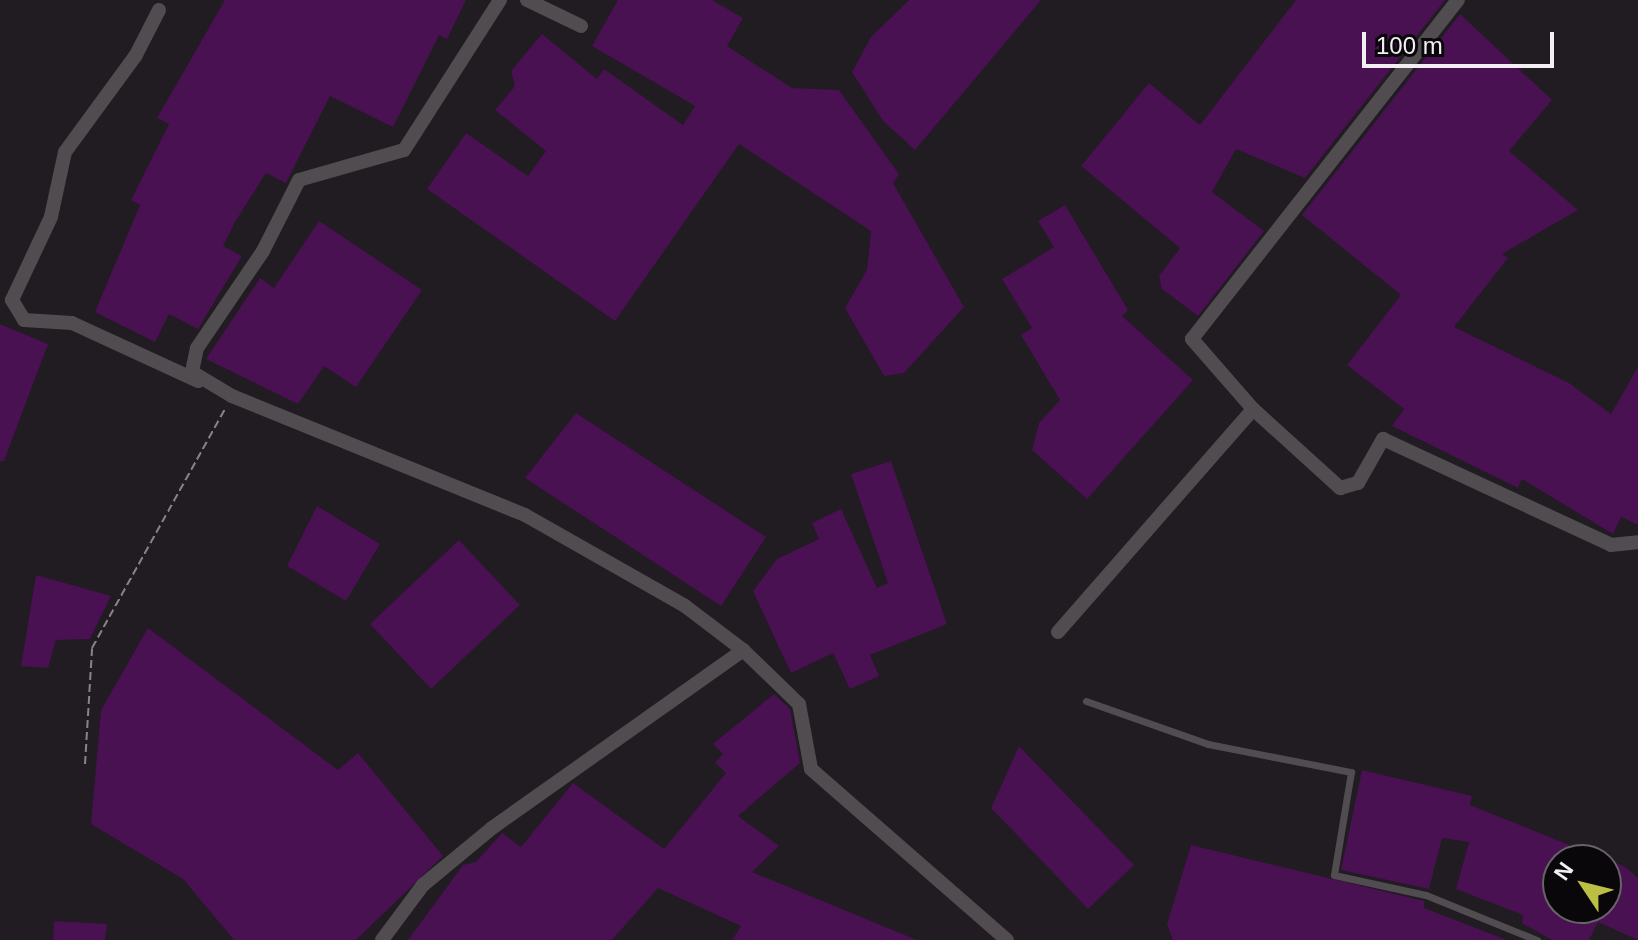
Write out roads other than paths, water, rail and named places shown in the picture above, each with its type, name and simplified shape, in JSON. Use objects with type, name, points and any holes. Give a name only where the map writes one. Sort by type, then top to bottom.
[{"type":"street","points":[[198,381],[192,372],[197,348],[263,251],[299,180],[404,150],[500,0]]},
{"type":"street","points":[[527,0],[581,26]]},
{"type":"street","points":[[1458,0],[1192,339],[1253,409],[1340,488],[1358,483],[1383,439],[1611,545],[1638,542]]},
{"type":"street","points":[[159,10],[136,55],[65,152],[51,217],[12,300],[24,320],[72,323],[232,396],[525,515],[685,606],[743,650],[799,704],[811,769],[1007,940]]},
{"type":"street","points":[[1058,632],[1253,409]]},
{"type":"street","points":[[382,940],[423,885],[492,828],[743,650]]},
{"type":"lane","points":[[1086,701],[1208,744],[1351,772],[1334,875],[1426,895],[1537,940]]}]
